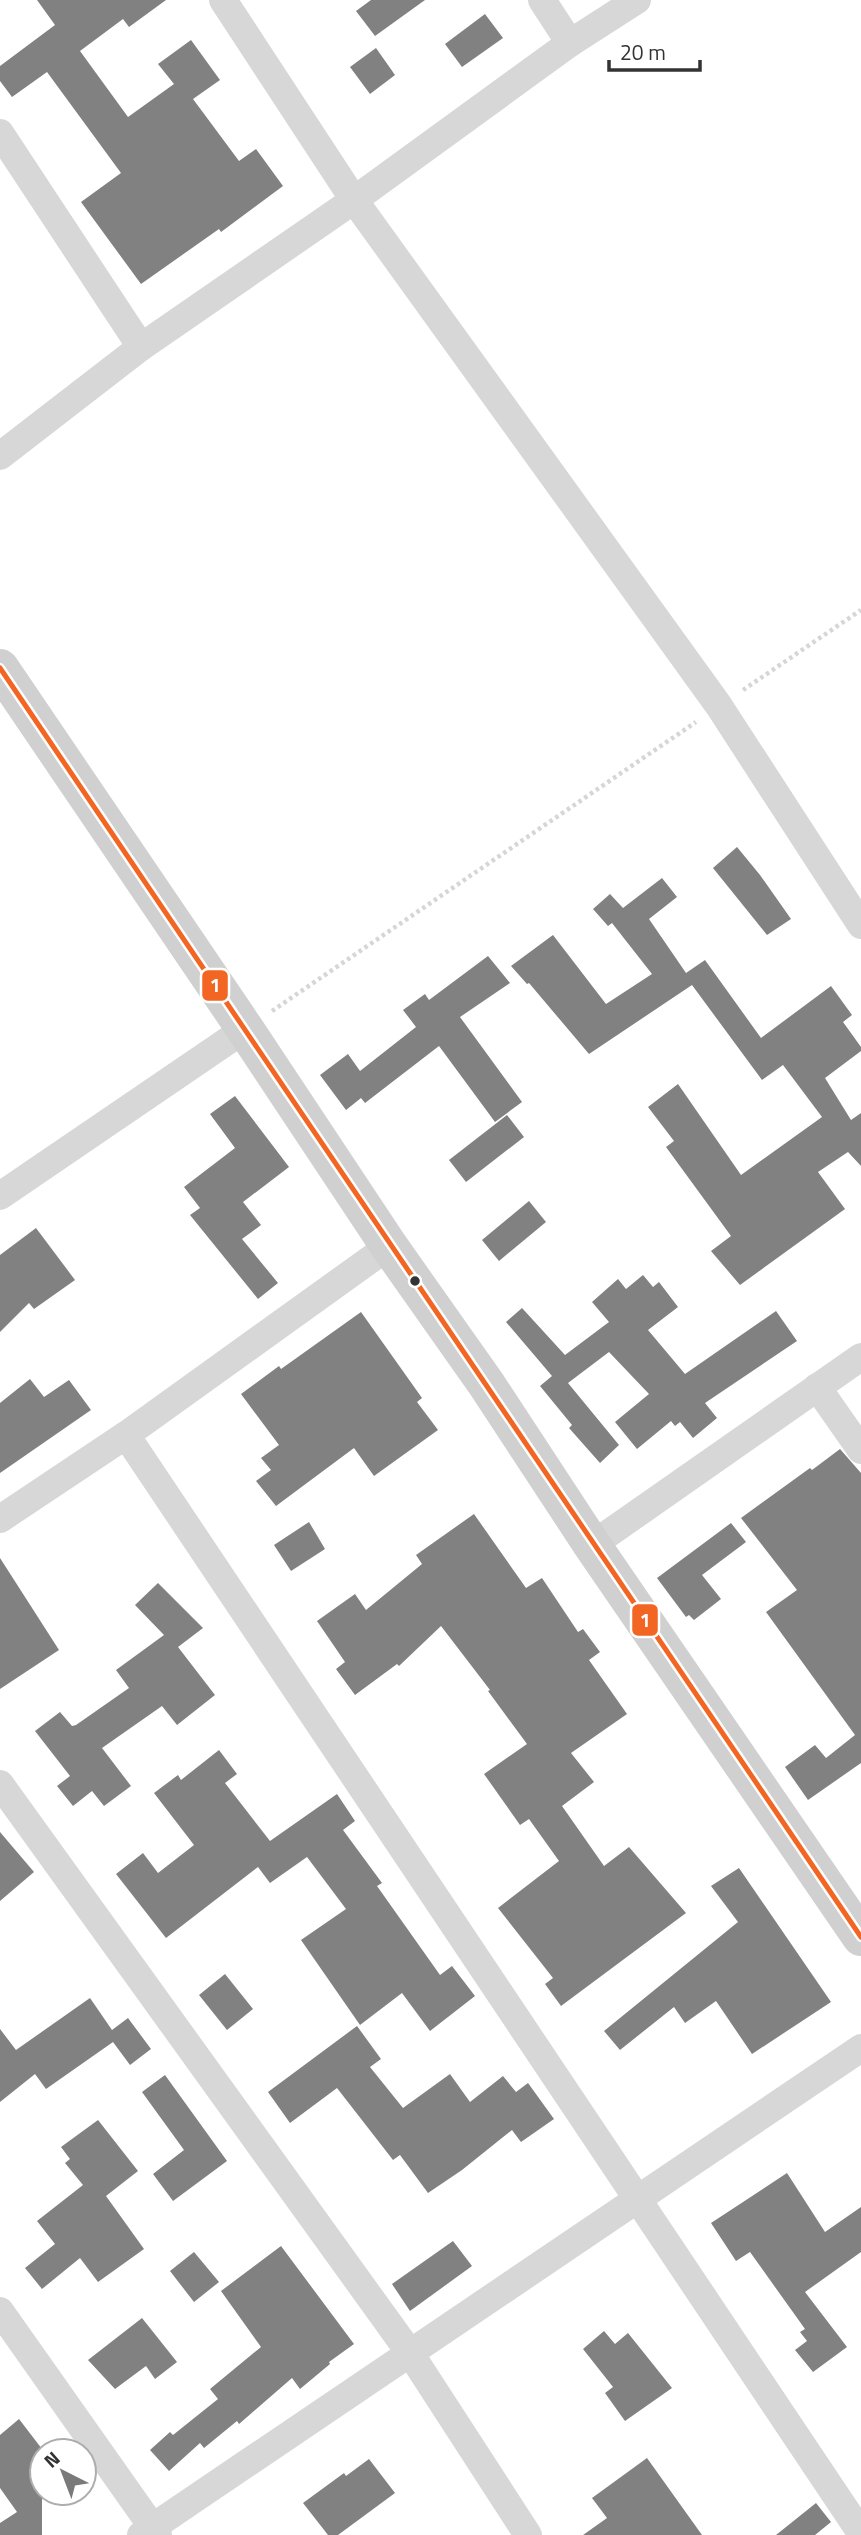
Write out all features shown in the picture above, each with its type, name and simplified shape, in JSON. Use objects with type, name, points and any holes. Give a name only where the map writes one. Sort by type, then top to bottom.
[{"type":"street","points":[[223,0],[354,200],[719,706],[861,925]]},
{"type":"street","points":[[542,0],[570,43]]},
{"type":"street","points":[[0,456],[141,347],[354,200],[570,43],[637,0]]},
{"type":"street","points":[[0,134],[141,347]]},
{"type":"street","points":[[0,668],[389,1246],[487,1385],[592,1545],[861,1937]]},
{"type":"street","points":[[0,1196],[245,1029]]},
{"type":"street","points":[[0,1519],[126,1435],[389,1246]]},
{"type":"street","points":[[592,1545],[861,1357]]},
{"type":"street","points":[[817,1387],[861,1450]]},
{"type":"street","points":[[126,1435],[861,2533]]},
{"type":"street","points":[[0,1784],[410,2353],[528,2535]]},
{"type":"street","points":[[0,2311],[150,2532],[861,2048]]},
{"type":"path","points":[[245,1029],[861,610]]},
{"type":"building","points":[[37,0],[166,0],[129,27],[123,19],[80,51],[128,117],[174,84],[158,64],[191,40],[220,80],[193,99],[239,161],[256,149],[283,186],[221,232],[219,229],[141,284],[81,202],[121,173],[47,72],[12,97],[0,81],[0,66],[55,25]]},
{"type":"building","points":[[371,0],[425,0],[375,36],[356,11]]},
{"type":"building","points":[[485,14],[503,38],[462,67],[445,44]]},
{"type":"building","points":[[376,48],[395,75],[370,94],[350,67]]},
{"type":"building","points":[[737,847],[791,919],[767,935],[713,868]]},
{"type":"building","points":[[662,878],[677,897],[649,919],[686,973],[705,960],[761,1038],[831,986],[852,1015],[843,1022],[861,1047],[861,1051],[825,1078],[851,1120],[861,1113],[861,1166],[848,1152],[818,1172],[845,1209],[740,1285],[711,1251],[731,1236],[666,1147],[674,1141],[648,1107],[678,1084],[741,1175],[822,1117],[783,1065],[762,1080],[692,985],[589,1054],[529,983],[527,984],[511,966],[553,935],[606,1004],[652,974],[612,923],[608,926],[593,909],[610,894],[623,908]]},
{"type":"building","points":[[488,956],[510,983],[460,1017],[522,1102],[495,1122],[439,1046],[365,1103],[361,1098],[346,1110],[320,1075],[348,1054],[360,1071],[416,1027],[403,1010],[425,994],[429,1000]]},
{"type":"building","points":[[235,1096],[289,1167],[243,1202],[261,1225],[242,1239],[278,1283],[258,1299],[190,1215],[200,1208],[184,1187],[235,1148],[210,1114]]},
{"type":"building","points":[[507,1115],[524,1137],[466,1182],[449,1160]]},
{"type":"building","points":[[529,1201],[546,1222],[499,1261],[482,1240]]},
{"type":"building","points":[[36,1228],[75,1280],[34,1309],[29,1303],[0,1332],[0,1255]]},
{"type":"building","points":[[643,1275],[653,1287],[659,1282],[678,1307],[648,1330],[685,1374],[776,1311],[797,1341],[705,1403],[717,1418],[693,1438],[680,1422],[675,1426],[671,1421],[637,1449],[615,1422],[649,1394],[609,1352],[568,1383],[619,1445],[600,1463],[569,1428],[572,1425],[540,1386],[552,1376],[506,1322],[522,1308],[565,1355],[609,1322],[592,1302],[618,1279],[626,1289]]},
{"type":"building","points":[[361,1312],[422,1398],[417,1402],[438,1430],[374,1476],[354,1448],[276,1506],[256,1481],[271,1470],[261,1458],[279,1445],[241,1394]]},
{"type":"building","points":[[30,1379],[44,1397],[69,1380],[91,1410],[0,1473],[0,1403]]},
{"type":"building","points":[[840,1449],[861,1473],[861,1763],[808,1800],[785,1767],[815,1745],[826,1758],[855,1735],[766,1612],[797,1590],[741,1518]]},
{"type":"building","points":[[474,1514],[526,1588],[542,1578],[578,1632],[583,1629],[600,1652],[589,1660],[627,1714],[571,1753],[594,1782],[562,1806],[604,1866],[629,1847],[686,1913],[561,2006],[545,1984],[553,1978],[498,1908],[559,1861],[529,1819],[520,1825],[484,1774],[527,1744],[441,1626],[399,1666],[397,1664],[355,1695],[336,1669],[345,1662],[317,1621],[355,1594],[366,1610],[422,1564],[416,1555]]},
{"type":"building","points":[[309,1522],[325,1549],[291,1571],[274,1545]]},
{"type":"building","points":[[731,1523],[746,1542],[702,1575],[721,1599],[694,1620],[689,1615],[686,1617],[657,1578]]},
{"type":"building","points":[[0,1558],[59,1650],[0,1689]]},
{"type":"building","points":[[158,1583],[203,1628],[178,1647],[215,1695],[177,1725],[162,1706],[102,1748],[131,1786],[104,1806],[92,1791],[73,1806],[57,1786],[70,1776],[35,1731],[60,1712],[72,1726],[76,1725],[129,1688],[116,1670],[164,1635],[135,1605]]},
{"type":"building","points":[[219,1750],[237,1774],[225,1783],[270,1841],[337,1794],[355,1821],[343,1830],[382,1883],[377,1886],[440,1975],[452,1966],[475,1996],[430,2031],[402,1993],[360,2025],[301,1940],[346,1909],[307,1857],[270,1883],[258,1867],[166,1938],[116,1874],[143,1853],[158,1873],[194,1845],[154,1793],[178,1775],[181,1780]]},
{"type":"building","points":[[0,1832],[34,1872],[0,1901]]},
{"type":"building","points":[[739,1868],[831,2002],[752,2054],[716,2001],[685,2023],[674,2007],[620,2050],[604,2031],[738,1922],[711,1886]]},
{"type":"building","points":[[225,1974],[253,2009],[227,2030],[199,1995]]},
{"type":"building","points":[[90,1998],[112,2030],[128,2018],[151,2049],[130,2065],[113,2042],[46,2089],[35,2074],[0,2102],[0,2029],[16,2050]]},
{"type":"building","points":[[357,2026],[381,2059],[370,2067],[403,2108],[450,2074],[470,2102],[503,2076],[516,2092],[528,2083],[554,2119],[521,2142],[512,2130],[428,2193],[400,2155],[393,2160],[337,2088],[290,2123],[268,2092]]},
{"type":"building","points":[[165,2075],[227,2161],[173,2201],[153,2174],[184,2150],[142,2092]]},
{"type":"building","points":[[98,2120],[138,2171],[106,2196],[144,2249],[98,2282],[80,2258],[42,2289],[25,2268],[55,2244],[37,2221],[83,2185],[65,2163],[70,2159],[61,2147]]},
{"type":"building","points":[[787,2173],[825,2232],[861,2207],[861,2252],[805,2292],[847,2347],[813,2372],[795,2350],[807,2341],[800,2332],[805,2329],[750,2252],[736,2261],[711,2223]]},
{"type":"building","points":[[453,2241],[472,2266],[410,2311],[392,2284]]},
{"type":"building","points":[[281,2246],[354,2344],[329,2362],[330,2364],[300,2389],[292,2378],[239,2424],[237,2421],[204,2448],[200,2443],[169,2471],[150,2450],[170,2432],[173,2435],[218,2399],[210,2389],[261,2347],[221,2291]]},
{"type":"building","points":[[194,2252],[219,2282],[194,2302],[170,2271]]},
{"type":"building","points":[[142,2318],[177,2362],[155,2379],[146,2366],[115,2389],[88,2360]]},
{"type":"building","points":[[604,2331],[615,2344],[628,2333],[672,2388],[625,2421],[605,2393],[613,2387],[583,2349]]},
{"type":"building","points":[[19,2419],[33,2437],[28,2437],[28,2507],[42,2507],[42,2535],[0,2535],[0,2523],[17,2512],[0,2488],[0,2435]]},
{"type":"building","points":[[647,2458],[702,2535],[583,2535],[607,2518],[592,2498]]},
{"type":"building","points":[[369,2459],[395,2493],[338,2535],[328,2535],[303,2503],[344,2473],[346,2476]]},
{"type":"building","points":[[816,2503],[831,2522],[815,2535],[776,2535]]},
{"type":"transit line","name":"1","points":[[0,668],[861,1937]]}]
